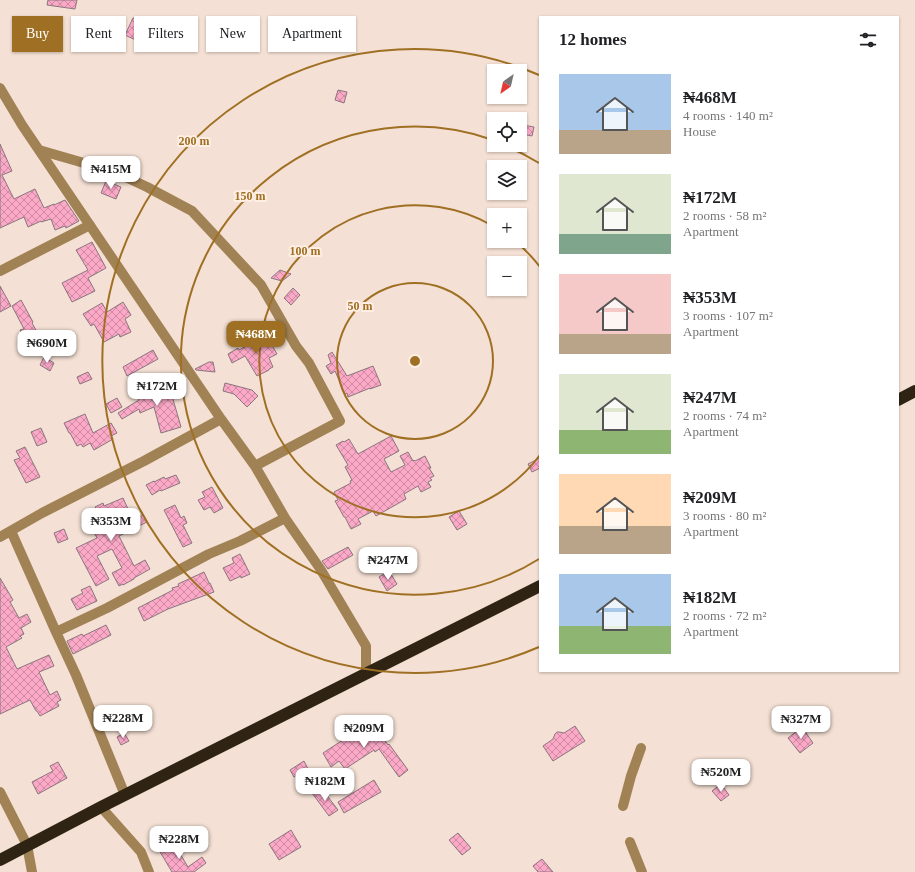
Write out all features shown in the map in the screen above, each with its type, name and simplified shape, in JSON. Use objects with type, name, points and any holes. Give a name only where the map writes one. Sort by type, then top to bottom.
[{"type":"highway","points":[[899,399],[915,391]]},
{"type":"highway","points":[[0,860],[101,807],[539,587]]},
{"type":"street","points":[[0,88],[22,125],[221,419],[255,466],[285,518],[321,570],[366,646],[366,674]]},
{"type":"street","points":[[39,150],[115,172],[192,211],[261,285],[296,346],[309,363],[340,421],[255,466]]},
{"type":"street","points":[[0,271],[90,225]]},
{"type":"street","points":[[0,538],[42,513],[144,461],[221,419]]},
{"type":"street","points":[[56,632],[107,608],[209,554],[240,541],[285,518]]},
{"type":"street","points":[[11,531],[76,676],[125,795]]},
{"type":"street","points":[[623,806],[631,776],[641,748]]},
{"type":"street","points":[[0,792],[27,845],[32,872]]},
{"type":"street","points":[[101,807],[140,852],[149,872]]},
{"type":"street","points":[[630,842],[642,872]]},
{"type":"building","points":[[48,0],[77,0],[75,9],[47,5]]},
{"type":"building","points":[[134,18],[134,39],[126,35]]},
{"type":"building","points":[[338,90],[347,92],[344,103],[335,100]]},
{"type":"building","points":[[527,126],[534,127],[532,136],[527,135]]},
{"type":"building","points":[[0,144],[12,171],[2,175],[14,199],[35,189],[44,208],[65,200],[79,221],[66,228],[65,226],[55,230],[51,219],[41,221],[28,227],[24,217],[0,228]]},
{"type":"building","points":[[106,181],[121,187],[116,199],[101,193]]},
{"type":"building","points":[[92,242],[106,268],[88,278],[95,291],[72,302],[62,283],[88,270],[76,250]]},
{"type":"building","points":[[280,270],[291,274],[282,281],[271,278]]},
{"type":"building","points":[[0,286],[11,306],[0,312]]},
{"type":"building","points":[[293,288],[300,295],[291,305],[284,298]]},
{"type":"building","points":[[21,300],[37,332],[25,339],[20,330],[24,329],[12,306]]},
{"type":"building","points":[[123,302],[131,315],[125,319],[131,332],[120,337],[119,334],[104,342],[94,324],[91,326],[83,314],[102,303],[107,312]]},
{"type":"building","points":[[266,335],[277,354],[269,358],[273,367],[257,376],[245,356],[232,363],[228,354],[238,348],[239,350]]},
{"type":"building","points":[[153,350],[158,359],[127,376],[123,367]]},
{"type":"building","points":[[332,352],[347,376],[373,366],[381,385],[348,397],[347,393],[345,394],[335,371],[331,374],[326,366],[331,363],[328,355]]},
{"type":"building","points":[[44,357],[54,363],[50,371],[40,365]]},
{"type":"building","points":[[209,362],[213,362],[215,372],[195,369]]},
{"type":"building","points":[[88,372],[92,379],[80,384],[77,377]]},
{"type":"building","points":[[168,382],[181,427],[161,433],[154,407],[140,413],[139,409],[122,419],[118,413],[139,400],[138,394],[156,389],[155,386]]},
{"type":"building","points":[[225,383],[252,390],[258,396],[247,407],[234,394],[223,391]]},
{"type":"building","points":[[117,398],[122,407],[111,413],[106,404]]},
{"type":"building","points":[[85,414],[93,433],[111,423],[117,433],[111,436],[113,439],[94,450],[90,443],[83,447],[81,444],[77,446],[64,423]]},
{"type":"building","points":[[41,428],[47,442],[37,446],[31,432]]},
{"type":"building","points":[[391,436],[399,451],[384,459],[391,472],[405,465],[400,456],[408,452],[413,461],[425,456],[431,468],[429,468],[434,476],[430,478],[432,480],[428,482],[431,487],[421,492],[418,486],[404,494],[406,499],[376,516],[373,511],[358,519],[361,524],[351,529],[335,501],[338,500],[334,492],[351,483],[350,481],[352,480],[345,467],[348,465],[336,445],[349,439],[358,454]]},
{"type":"building","points":[[25,447],[40,477],[26,483],[14,460],[20,458],[16,451]]},
{"type":"building","points":[[539,458],[539,468],[532,472],[528,464]]},
{"type":"building","points":[[176,475],[180,483],[161,491],[160,490],[152,495],[146,485],[164,477],[165,479]]},
{"type":"building","points":[[212,487],[223,508],[214,513],[210,507],[204,510],[198,500],[205,497],[202,492]]},
{"type":"building","points":[[123,498],[133,520],[143,515],[147,522],[119,536],[134,566],[145,560],[150,569],[119,586],[112,573],[122,568],[112,549],[97,556],[109,579],[96,586],[76,548],[97,538],[84,514],[103,503],[104,506]]},
{"type":"building","points":[[175,505],[181,518],[184,516],[187,523],[183,525],[192,543],[183,547],[164,510]]},
{"type":"building","points":[[459,511],[467,524],[457,530],[449,517]]},
{"type":"building","points":[[64,529],[68,539],[58,543],[54,533]]},
{"type":"building","points":[[348,547],[353,555],[328,569],[322,561]]},
{"type":"building","points":[[240,554],[250,574],[230,581],[223,568],[234,563],[232,558]]},
{"type":"building","points":[[389,571],[397,584],[387,591],[379,577]]},
{"type":"building","points":[[204,572],[214,592],[168,609],[144,621],[138,608],[173,590],[172,588],[179,586],[178,584]]},
{"type":"building","points":[[0,578],[13,600],[10,602],[19,618],[27,614],[31,622],[21,628],[24,634],[20,636],[22,638],[6,647],[17,669],[49,655],[54,666],[39,672],[50,695],[57,691],[61,700],[57,702],[59,706],[40,716],[30,700],[0,714]]},
{"type":"building","points":[[90,586],[97,601],[77,610],[71,599],[83,593],[81,590]]},
{"type":"building","points":[[106,625],[111,635],[73,654],[67,641],[82,634],[83,636]]},
{"type":"building","points":[[372,721],[388,745],[389,744],[408,770],[399,777],[379,749],[375,752],[374,750],[345,769],[339,761],[331,767],[323,753]]},
{"type":"building","points":[[575,726],[585,741],[553,761],[543,746],[553,739],[557,732],[564,733]]},
{"type":"building","points":[[802,727],[813,743],[800,753],[788,738]]},
{"type":"building","points":[[124,733],[129,741],[121,745],[117,737]]},
{"type":"building","points":[[304,761],[308,769],[294,777],[290,770]]},
{"type":"building","points":[[58,762],[67,778],[38,794],[32,782],[53,771],[50,766]]},
{"type":"building","points":[[374,780],[381,792],[344,813],[338,802]]},
{"type":"building","points":[[721,784],[729,795],[721,801],[712,791]]},
{"type":"building","points":[[319,788],[324,795],[325,793],[338,810],[329,816],[312,793]]},
{"type":"building","points":[[197,827],[202,834],[195,839],[190,832]]},
{"type":"building","points":[[291,830],[301,847],[279,860],[269,844]]},
{"type":"building","points":[[458,833],[471,848],[462,855],[449,840]]},
{"type":"building","points":[[173,842],[188,867],[202,857],[206,863],[194,872],[172,872],[159,850]]},
{"type":"building","points":[[542,859],[553,872],[538,872],[533,866]]}]
